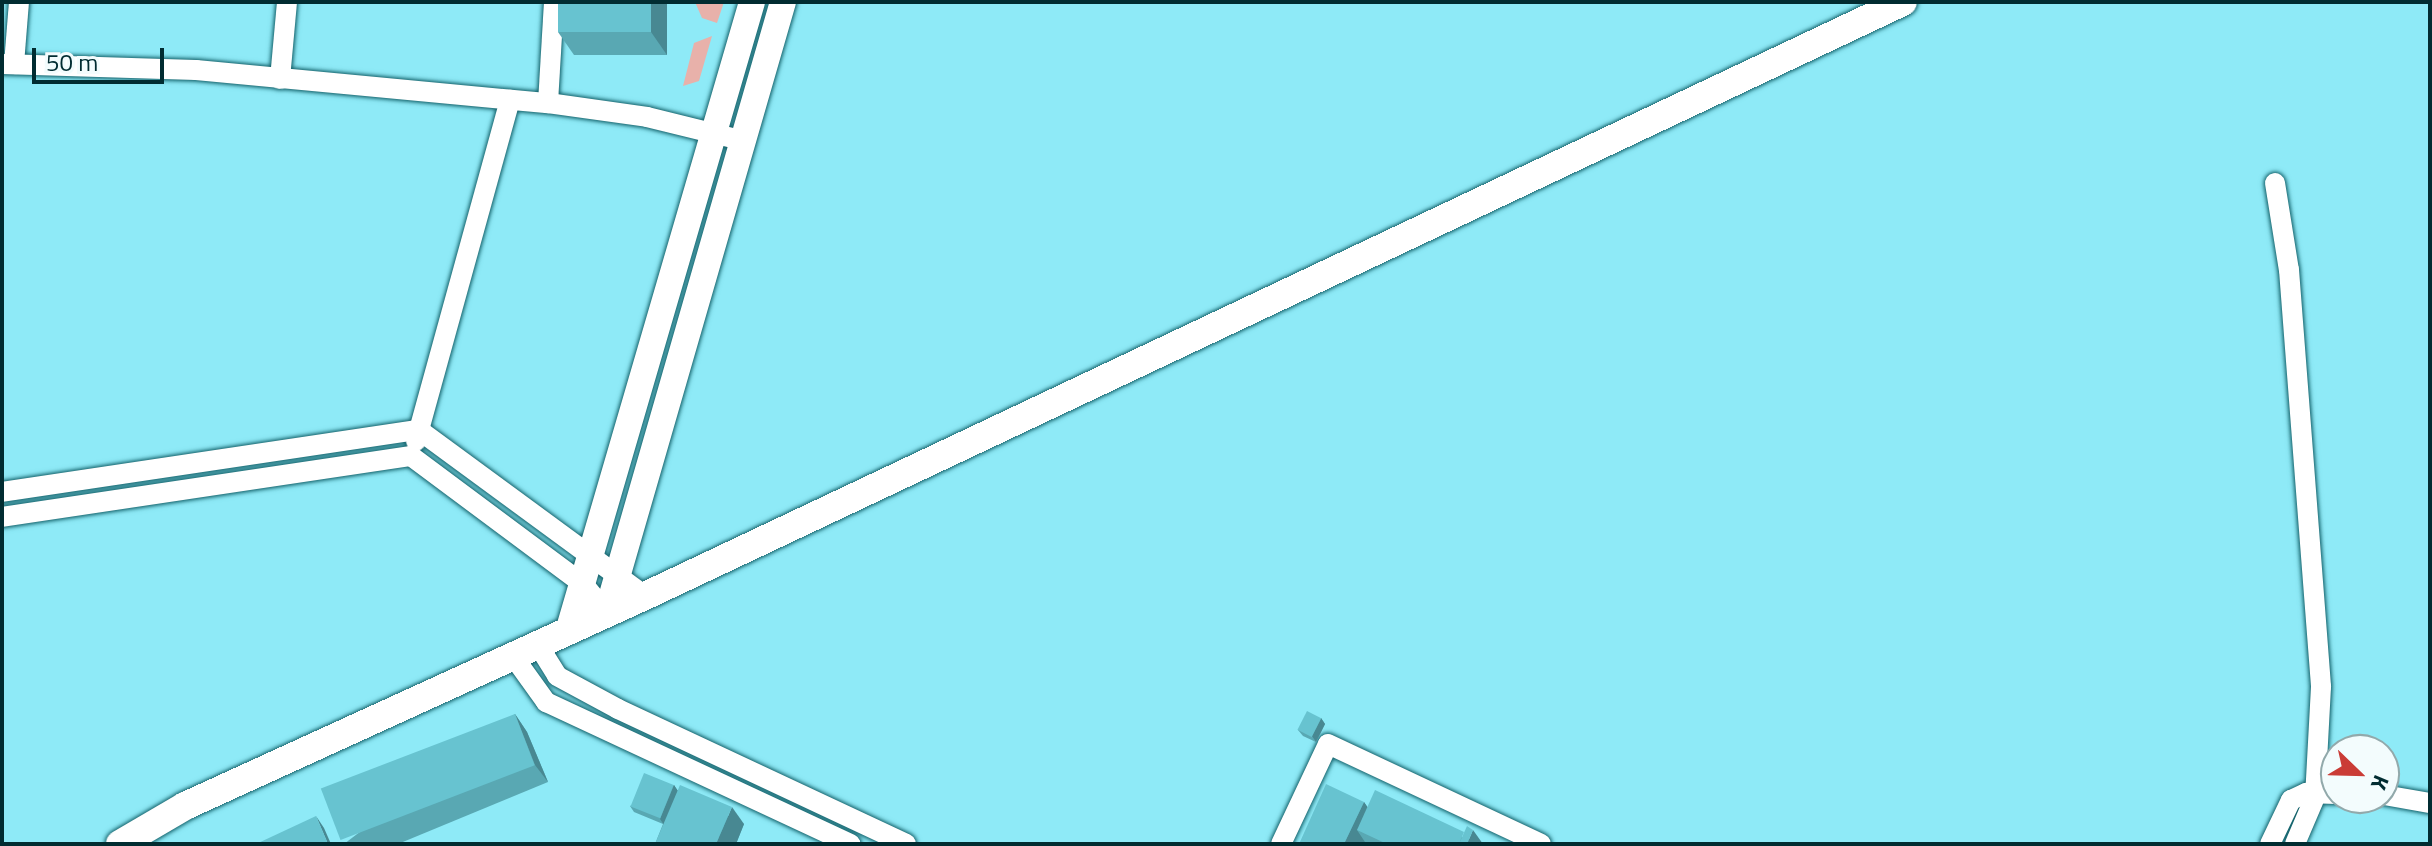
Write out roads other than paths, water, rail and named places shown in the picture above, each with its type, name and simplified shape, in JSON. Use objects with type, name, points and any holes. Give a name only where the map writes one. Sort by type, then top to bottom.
[{"type":"main road","points":[[1789,56],[1874,2]]},
{"type":"main road","points":[[120,844],[185,806],[645,596],[1903,2]]},
{"type":"street","points":[[19,2],[8,64],[165,68],[548,103],[716,132],[745,141]]},
{"type":"street","points":[[280,79],[287,2]]},
{"type":"street","points":[[548,103],[554,2]]},
{"type":"street","points":[[568,632],[752,2]]},
{"type":"street","points":[[607,612],[783,2]]},
{"type":"street","points":[[411,456],[510,100]]},
{"type":"street","points":[[2275,183],[2289,270],[2319,654],[2315,797],[2295,844]]},
{"type":"street","points":[[2,492],[419,430],[645,596]]},
{"type":"street","points":[[2,517],[411,456],[584,585],[607,612]]},
{"type":"street","points":[[526,650],[546,702],[851,844]]},
{"type":"street","points":[[526,650],[557,676],[590,695],[906,844]]},
{"type":"street","points":[[1281,844],[1328,744],[1541,844]]},
{"type":"street","points":[[2270,844],[2291,800],[2306,793],[2320,796]]},
{"type":"street","points":[[2400,798],[2430,803]]}]
